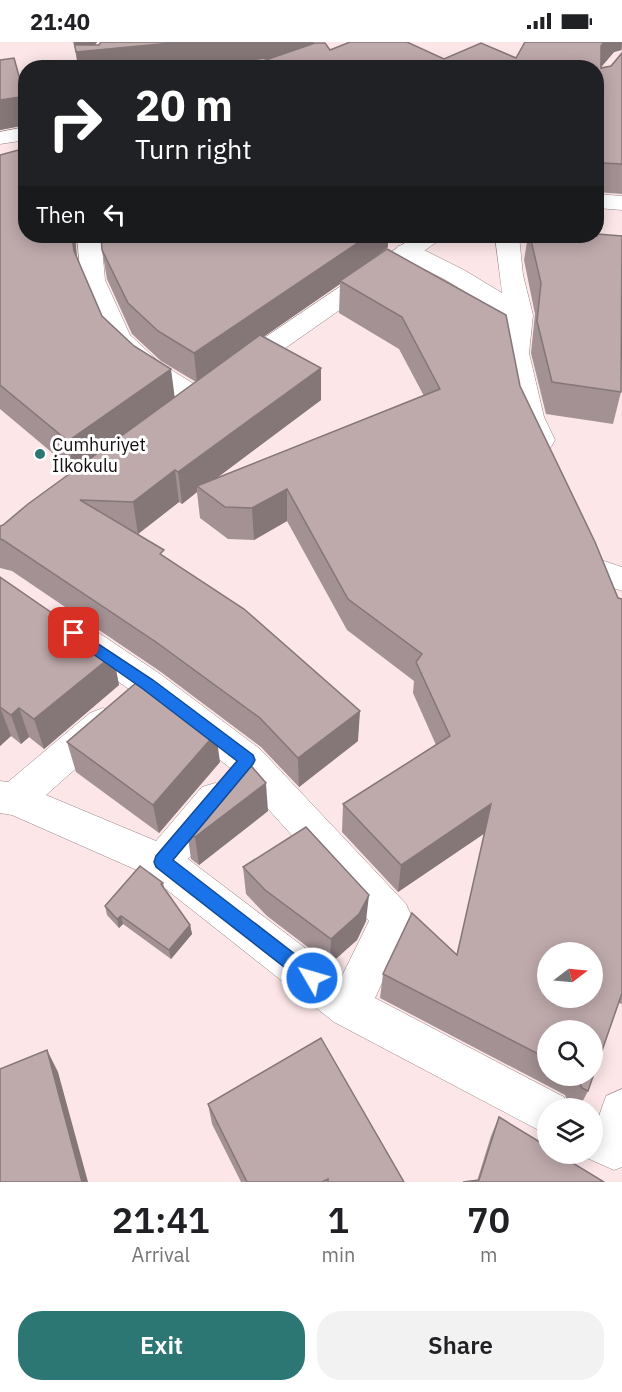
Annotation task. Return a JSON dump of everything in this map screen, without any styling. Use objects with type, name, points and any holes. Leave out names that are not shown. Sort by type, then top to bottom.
[{"type":"street","points":[[0,138],[18,135]]},
{"type":"street","points":[[604,202],[622,203]]},
{"type":"street","points":[[90,243],[93,280],[118,339],[188,405],[404,243]]},
{"type":"street","points":[[412,243],[455,275],[520,315]]},
{"type":"street","points":[[508,243],[511,274],[520,315],[516,353],[530,417],[550,459]]},
{"type":"street","points":[[49,616],[148,684],[247,760],[392,917],[349,1007]]},
{"type":"street","points":[[148,684],[8,799],[162,862],[349,1007],[537,1107]]},
{"type":"street","points":[[162,862],[247,760]]},
{"type":"building","points":[[74,42],[76,45],[99,45],[101,42],[181,42],[76,52]]},
{"type":"building","points":[[350,42],[407,42],[444,59],[481,43],[516,58],[525,42],[604,42],[601,46],[601,60],[265,60],[315,43],[325,43],[330,50]]},
{"type":"building","points":[[622,53],[622,164],[604,163],[604,67],[611,66]]},
{"type":"building","points":[[14,58],[18,72],[18,97],[0,100],[0,60]]},
{"type":"building","points":[[18,150],[18,243],[73,243],[74,251],[102,316],[134,346],[171,369],[68,441],[0,385],[0,155]]},
{"type":"building","points":[[604,235],[622,236],[621,392],[552,382],[537,321],[541,283],[532,243],[604,243]]},
{"type":"building","points":[[102,243],[358,243],[194,353],[158,331],[128,303],[102,250]]},
{"type":"building","points":[[387,249],[506,315],[520,386],[595,542],[618,598],[622,599],[622,993],[603,1048],[603,1020],[537,1020],[537,1053],[383,974],[412,913],[457,955],[491,804],[401,865],[343,804],[450,736],[416,662],[422,654],[348,599],[287,489],[252,508],[225,507],[197,486],[440,389],[402,317],[340,281]]},
{"type":"building","points":[[260,335],[321,368],[133,502],[80,500],[164,550],[160,554],[244,609],[360,711],[298,758],[260,718],[156,642],[0,539],[0,526],[28,504]]},
{"type":"building","points":[[0,577],[113,655],[34,719],[19,708],[11,715],[0,707]]},
{"type":"building","points":[[143,677],[216,733],[153,805],[67,742]]},
{"type":"building","points":[[246,760],[266,783],[195,837],[187,831]]},
{"type":"building","points":[[306,827],[369,895],[359,914],[331,939],[265,890],[243,867]]},
{"type":"building","points":[[140,866],[163,883],[161,884],[190,925],[169,950],[121,916],[117,919],[105,906]]},
{"type":"building","points":[[321,1038],[404,1182],[328,1182],[328,1179],[322,1182],[247,1182],[208,1104]]},
{"type":"building","points":[[47,1050],[82,1182],[0,1182],[0,1069]]},
{"type":"building","points":[[581,1086],[590,1086],[588,1091]]},
{"type":"building","points":[[499,1117],[537,1140],[537,1164],[574,1164],[604,1182],[463,1182],[479,1180]]},
{"type":"place","name":"Cumhuriyet İlkokulu","points":[[40,454]]},
{"type":"route","points":[[74,633],[148,684],[247,760],[162,862],[312,978]]}]
